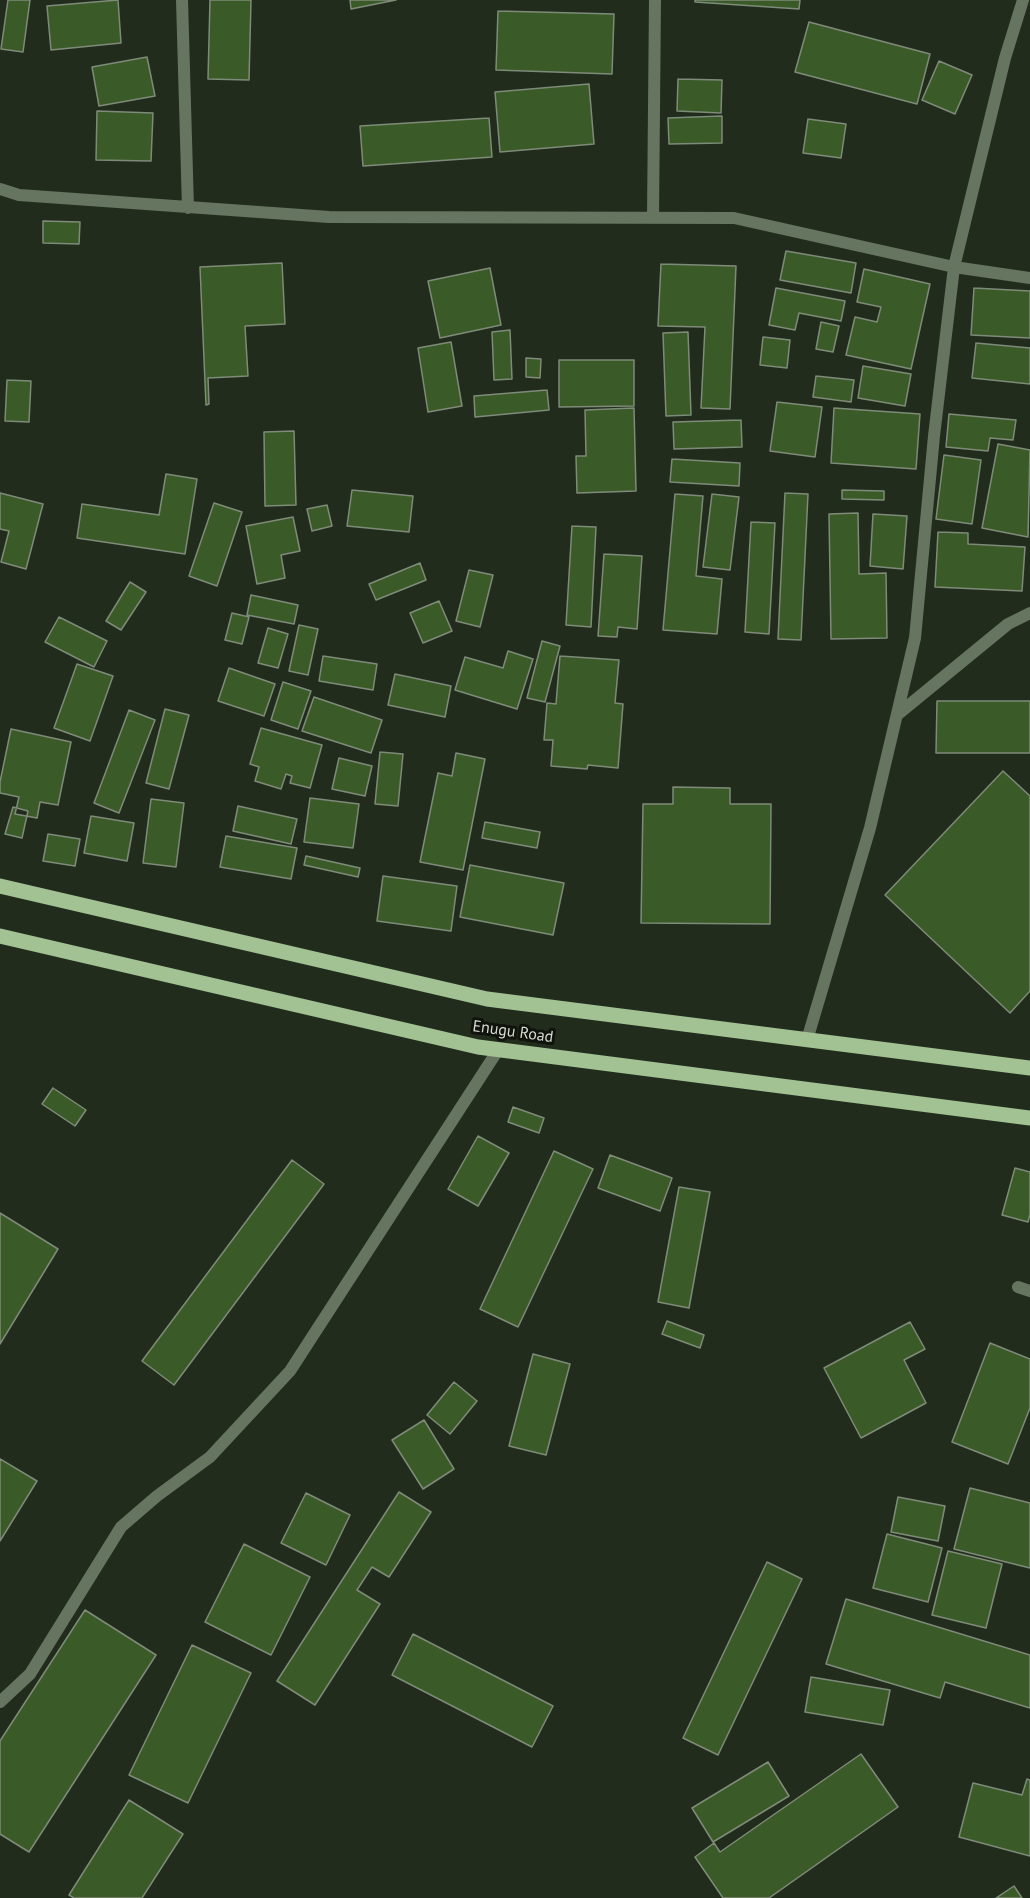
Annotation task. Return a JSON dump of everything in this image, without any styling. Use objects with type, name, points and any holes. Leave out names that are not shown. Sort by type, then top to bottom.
[{"type":"main road","points":[[0,886],[487,999],[1030,1068]]},
{"type":"main road","name":"Enugu Road","points":[[0,936],[478,1047],[1030,1118]]},
{"type":"street","points":[[182,0],[188,208]]},
{"type":"street","points":[[653,218],[655,0]]},
{"type":"street","points":[[807,1040],[870,828],[915,638],[934,436],[954,267],[1005,58],[1023,0]]},
{"type":"street","points":[[0,189],[19,195],[328,217],[734,218],[954,267],[1030,278]]},
{"type":"street","points":[[897,715],[1008,624],[1030,613]]},
{"type":"street","points":[[0,1702],[30,1674],[121,1527],[157,1496],[210,1457],[290,1371],[498,1050]]},
{"type":"building","points":[[8,0],[30,0],[23,52],[1,49]]},
{"type":"building","points":[[118,0],[121,43],[51,50],[47,6]]},
{"type":"building","points":[[210,0],[251,0],[249,80],[208,79]]},
{"type":"building","points":[[350,0],[396,0],[351,9]]},
{"type":"building","points":[[695,0],[800,0],[799,9],[695,2]]},
{"type":"building","points":[[498,11],[614,14],[612,74],[496,70]]},
{"type":"building","points":[[809,22],[930,54],[917,104],[795,72]]},
{"type":"building","points":[[147,57],[155,96],[99,106],[92,67]]},
{"type":"building","points":[[939,61],[972,75],[955,114],[922,100]]},
{"type":"building","points":[[678,79],[722,80],[721,113],[677,111]]},
{"type":"building","points":[[589,84],[594,144],[500,152],[495,92]]},
{"type":"building","points":[[97,111],[153,113],[151,161],[96,160]]},
{"type":"building","points":[[722,116],[722,143],[669,144],[668,118]]},
{"type":"building","points":[[489,118],[492,157],[363,166],[360,126]]},
{"type":"building","points":[[808,119],[846,124],[841,158],[803,153]]},
{"type":"building","points":[[43,221],[80,222],[79,244],[43,243]]},
{"type":"building","points":[[786,251],[856,263],[851,293],[780,280]]},
{"type":"building","points":[[282,263],[285,324],[245,326],[248,376],[208,378],[209,404],[206,405],[200,267]]},
{"type":"building","points":[[661,264],[736,266],[730,409],[701,408],[705,327],[658,326]]},
{"type":"building","points":[[490,268],[501,325],[440,338],[428,281]]},
{"type":"building","points":[[864,269],[930,284],[911,369],[846,355],[855,317],[877,322],[881,307],[857,302]]},
{"type":"building","points":[[776,288],[845,301],[841,321],[799,313],[795,330],[769,325]]},
{"type":"building","points":[[974,288],[1030,291],[1030,338],[971,335]]},
{"type":"building","points":[[821,322],[839,326],[833,352],[816,349]]},
{"type":"building","points":[[510,330],[512,379],[494,380],[492,332]]},
{"type":"building","points":[[688,332],[691,415],[666,416],[663,333]]},
{"type":"building","points":[[763,337],[790,340],[787,368],[760,365]]},
{"type":"building","points":[[451,342],[462,406],[428,412],[418,348]]},
{"type":"building","points":[[976,343],[1030,348],[1030,384],[972,378]]},
{"type":"building","points":[[526,358],[541,359],[540,378],[526,377]]},
{"type":"building","points":[[559,360],[634,360],[634,406],[559,407]]},
{"type":"building","points":[[863,366],[911,374],[905,406],[858,398]]},
{"type":"building","points":[[816,376],[854,380],[851,402],[813,397]]},
{"type":"building","points":[[7,380],[31,381],[29,422],[5,421]]},
{"type":"building","points":[[547,390],[549,410],[475,417],[474,396]]},
{"type":"building","points":[[777,402],[822,407],[815,457],[770,451]]},
{"type":"building","points":[[634,408],[636,491],[577,493],[576,456],[586,456],[585,410]]},
{"type":"building","points":[[834,408],[920,414],[916,469],[831,463]]},
{"type":"building","points":[[949,414],[1016,420],[1013,440],[990,438],[988,451],[946,447]]},
{"type":"building","points":[[741,420],[742,447],[674,449],[673,422]]},
{"type":"building","points":[[294,431],[296,505],[265,506],[264,432]]},
{"type":"building","points":[[998,444],[1030,450],[1028,537],[982,528]]},
{"type":"building","points":[[944,455],[981,460],[972,524],[936,519]]},
{"type":"building","points":[[672,459],[740,463],[739,486],[670,482]]},
{"type":"building","points":[[166,474],[197,479],[185,554],[77,538],[82,504],[159,515]]},
{"type":"building","points":[[352,490],[413,496],[409,532],[347,526]]},
{"type":"building","points":[[842,490],[884,491],[884,500],[842,499]]},
{"type":"building","points":[[0,493],[43,504],[26,569],[1,562],[9,531],[0,529]]},
{"type":"building","points":[[785,493],[808,494],[801,640],[778,639]]},
{"type":"building","points":[[675,494],[703,496],[696,576],[722,579],[717,634],[663,630]]},
{"type":"building","points":[[712,494],[739,497],[730,570],[703,567]]},
{"type":"building","points":[[214,503],[242,512],[217,586],[189,576]]},
{"type":"building","points":[[327,505],[332,526],[312,531],[307,509]]},
{"type":"building","points":[[858,513],[859,574],[886,573],[887,638],[831,639],[829,514]]},
{"type":"building","points":[[873,514],[907,516],[903,569],[870,566]]},
{"type":"building","points":[[293,517],[300,551],[281,555],[285,578],[257,584],[246,526]]},
{"type":"building","points":[[751,522],[775,523],[769,634],[745,632]]},
{"type":"building","points":[[572,526],[596,527],[591,627],[566,625]]},
{"type":"building","points":[[938,532],[968,533],[968,544],[1025,547],[1022,591],[935,587]]},
{"type":"building","points":[[604,554],[642,556],[637,629],[618,627],[617,637],[598,636]]},
{"type":"building","points":[[420,563],[426,580],[376,600],[369,584]]},
{"type":"building","points":[[469,570],[493,575],[480,627],[456,621]]},
{"type":"building","points":[[130,582],[146,592],[121,630],[106,621]]},
{"type":"building","points":[[251,595],[298,605],[294,624],[247,615]]},
{"type":"building","points":[[439,601],[452,631],[423,643],[410,613]]},
{"type":"building","points":[[232,613],[249,617],[242,644],[225,640]]},
{"type":"building","points":[[59,617],[107,641],[94,667],[45,642]]},
{"type":"building","points":[[299,625],[318,629],[308,675],[289,671]]},
{"type":"building","points":[[268,628],[288,634],[278,668],[258,663]]},
{"type":"building","points":[[542,641],[560,646],[545,702],[527,698]]},
{"type":"building","points":[[508,651],[533,659],[517,709],[455,690],[465,657],[503,668]]},
{"type":"building","points":[[323,656],[377,664],[373,690],[319,681]]},
{"type":"building","points":[[560,656],[619,660],[615,703],[623,704],[618,768],[588,765],[587,769],[551,766],[553,740],[544,740],[547,703],[556,704]]},
{"type":"building","points":[[77,664],[113,676],[90,741],[54,728]]},
{"type":"building","points":[[229,668],[275,684],[264,716],[218,701]]},
{"type":"building","points":[[395,674],[451,686],[445,717],[388,705]]},
{"type":"building","points":[[283,682],[311,691],[298,729],[271,720]]},
{"type":"building","points":[[314,697],[382,720],[371,753],[302,731]]},
{"type":"building","points":[[937,701],[1030,701],[1030,753],[936,753]]},
{"type":"building","points":[[165,709],[189,715],[169,789],[146,783]]},
{"type":"building","points":[[129,710],[155,720],[119,813],[94,803]]},
{"type":"building","points":[[261,728],[322,745],[310,788],[290,783],[292,776],[286,774],[281,789],[255,781],[259,767],[250,764]]},
{"type":"building","points":[[11,729],[71,742],[58,805],[40,802],[37,818],[15,814],[19,797],[0,793],[0,782]]},
{"type":"building","points":[[380,752],[403,754],[398,806],[375,804]]},
{"type":"building","points":[[456,753],[485,759],[463,870],[420,862],[438,773],[452,776]]},
{"type":"building","points":[[339,758],[372,766],[365,796],[332,789]]},
{"type":"building","points":[[1003,771],[1030,796],[1030,991],[1010,1013],[885,895]]},
{"type":"building","points":[[673,787],[730,788],[730,804],[771,804],[770,924],[641,923],[643,804],[673,804]]},
{"type":"building","points":[[310,798],[359,804],[353,848],[304,842]]},
{"type":"building","points":[[151,799],[184,803],[176,867],[143,863]]},
{"type":"building","points":[[238,806],[297,819],[291,844],[233,831]]},
{"type":"building","points":[[13,807],[28,811],[22,838],[5,834]]},
{"type":"building","points":[[91,816],[134,823],[127,861],[84,853]]},
{"type":"building","points":[[485,822],[540,832],[537,848],[482,838]]},
{"type":"building","points":[[48,834],[80,839],[75,866],[43,861]]},
{"type":"building","points":[[226,836],[297,848],[291,879],[220,867]]},
{"type":"building","points":[[306,856],[360,868],[358,877],[304,865]]},
{"type":"building","points":[[470,865],[564,883],[553,935],[460,917]]},
{"type":"building","points":[[383,876],[457,886],[451,931],[377,921]]},
{"type":"building","points":[[53,1088],[86,1110],[75,1126],[42,1104]]},
{"type":"building","points":[[513,1107],[544,1118],[539,1133],[508,1122]]},
{"type":"building","points":[[478,1136],[509,1153],[478,1206],[448,1189]]},
{"type":"building","points":[[554,1151],[593,1169],[518,1327],[480,1309]]},
{"type":"building","points":[[610,1155],[672,1178],[660,1211],[598,1188]]},
{"type":"building","points":[[292,1160],[324,1184],[174,1385],[142,1361]]},
{"type":"building","points":[[1015,1168],[1030,1172],[1028,1222],[1002,1215]]},
{"type":"building","points":[[679,1187],[710,1192],[689,1308],[658,1302]]},
{"type":"building","points":[[0,1213],[58,1249],[0,1344]]},
{"type":"building","points":[[667,1321],[704,1335],[700,1348],[662,1334]]},
{"type":"building","points":[[910,1322],[925,1349],[904,1360],[926,1403],[861,1438],[824,1368]]},
{"type":"building","points":[[990,1343],[1030,1359],[1030,1408],[1008,1464],[952,1442]]},
{"type":"building","points":[[533,1354],[570,1364],[546,1455],[509,1446]]},
{"type":"building","points":[[454,1382],[477,1401],[450,1434],[427,1415]]},
{"type":"building","points":[[424,1420],[454,1469],[423,1489],[392,1440]]},
{"type":"building","points":[[0,1459],[37,1481],[0,1541]]},
{"type":"building","points":[[970,1488],[1030,1503],[1030,1568],[954,1549]]},
{"type":"building","points":[[399,1492],[431,1512],[389,1577],[372,1567],[357,1590],[380,1604],[315,1705],[277,1681]]},
{"type":"building","points":[[306,1493],[350,1515],[326,1565],[281,1543]]},
{"type":"building","points":[[898,1497],[945,1506],[938,1541],[891,1532]]},
{"type":"building","points":[[887,1534],[942,1548],[928,1602],[873,1588]]},
{"type":"building","points":[[244,1544],[310,1577],[271,1655],[205,1622]]},
{"type":"building","points":[[948,1551],[1002,1564],[986,1628],[932,1615]]},
{"type":"building","points":[[767,1562],[802,1579],[718,1755],[683,1738]]},
{"type":"building","points":[[846,1599],[1030,1655],[1030,1708],[945,1682],[940,1698],[826,1664]]},
{"type":"building","points":[[85,1610],[156,1655],[29,1852],[0,1834],[0,1741]]},
{"type":"building","points":[[413,1634],[553,1706],[532,1747],[392,1675]]},
{"type":"building","points":[[192,1645],[251,1673],[188,1803],[129,1775]]},
{"type":"building","points":[[811,1677],[890,1690],[883,1725],[805,1712]]},
{"type":"building","points":[[861,1754],[898,1807],[769,1898],[723,1898],[695,1857],[714,1843],[720,1852]]},
{"type":"building","points":[[768,1762],[789,1796],[713,1842],[692,1808]]},
{"type":"building","points":[[1027,1779],[1030,1780],[1030,1856],[959,1837],[973,1783],[1022,1795]]},
{"type":"building","points":[[129,1800],[183,1834],[142,1898],[74,1898],[69,1895]]},
{"type":"building","points":[[1014,1886],[1022,1898],[996,1898]]}]
